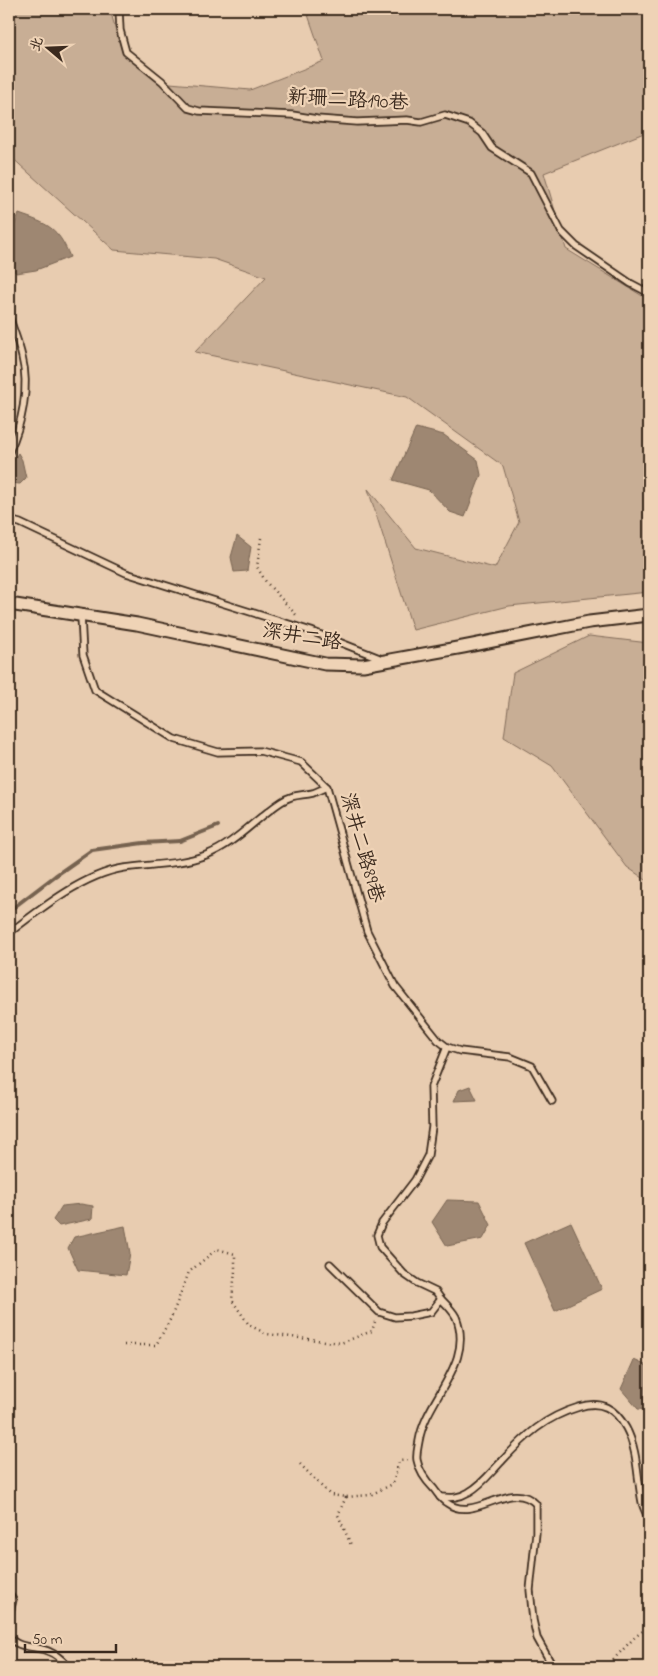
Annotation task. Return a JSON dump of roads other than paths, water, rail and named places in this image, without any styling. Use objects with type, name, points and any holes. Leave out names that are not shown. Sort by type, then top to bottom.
[{"type":"street","name":"深井二路","points":[[9,604],[137,624],[325,664],[363,665],[589,622],[649,615]]},
{"type":"lane","name":"新珊二路190巷","points":[[119,9],[120,30],[126,52],[162,81],[188,108],[199,111],[292,115],[357,122],[406,120],[421,122],[445,115],[469,122],[482,133],[492,148],[531,173],[561,231],[576,246],[630,283],[649,293]]},
{"type":"lane","points":[[9,316],[23,358],[25,393],[17,434],[9,452]]},
{"type":"lane","points":[[9,520],[20,523],[126,573],[310,631],[386,661]]},
{"type":"lane","name":"深井二路89巷","points":[[81,616],[84,655],[94,690],[174,739],[218,752],[260,751],[301,762],[327,787],[367,931],[395,986],[438,1040],[447,1047]]},
{"type":"lane","points":[[9,933],[46,905],[98,875],[122,868],[184,862],[208,854],[241,834],[292,795],[312,793],[327,787]]},
{"type":"lane","points":[[552,1100],[532,1066],[510,1057],[460,1051],[447,1047],[432,1087],[432,1127],[428,1155],[415,1180],[382,1223],[377,1235],[380,1247],[404,1274],[417,1284],[436,1292],[455,1316],[460,1340],[458,1360],[421,1430],[416,1459],[423,1477],[448,1505],[473,1508],[503,1497],[522,1495],[530,1497],[536,1504],[536,1533],[530,1590],[533,1620],[537,1638],[552,1665],[556,1667]]},
{"type":"lane","points":[[330,1264],[379,1312],[395,1317],[431,1312],[441,1299]]},
{"type":"lane","points":[[440,1497],[456,1498],[471,1491],[540,1424],[570,1410],[591,1403],[602,1405],[617,1415],[627,1429],[634,1449],[642,1504],[649,1520]]},
{"type":"lane","points":[[9,1594],[13,1600],[9,1616]]},
{"type":"lane","points":[[9,1636],[11,1640],[22,1646],[48,1650],[69,1667]]},
{"type":"waterway","points":[[9,911],[92,850],[143,843],[180,841],[218,826]]}]
